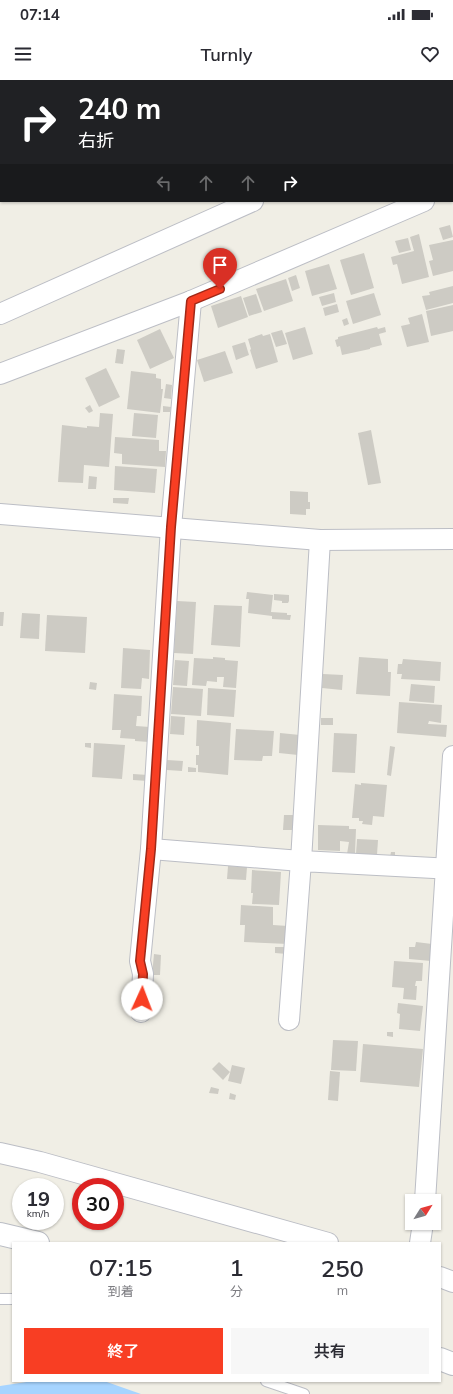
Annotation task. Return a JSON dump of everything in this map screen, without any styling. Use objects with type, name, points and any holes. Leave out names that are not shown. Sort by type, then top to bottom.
[{"type":"main road","points":[[0,1234],[34,1242]]},
{"type":"main road","points":[[441,1359],[453,1364]]},
{"type":"street","points":[[0,314],[252,202]]},
{"type":"street","points":[[0,374],[191,301],[422,202]]},
{"type":"street","points":[[141,1012],[143,974],[140,961],[151,849],[171,527],[191,301]]},
{"type":"street","points":[[0,514],[320,540],[449,539],[453,556]]},
{"type":"street","points":[[289,1020],[301,861],[320,540]]},
{"type":"street","points":[[426,1194],[449,869],[453,756]]},
{"type":"street","points":[[151,849],[301,861],[449,869]]},
{"type":"street","points":[[0,1153],[40,1162],[324,1242]]},
{"type":"street","points":[[420,1242],[421,1230]]},
{"type":"street","points":[[441,1277],[453,1282]]},
{"type":"lane","points":[[0,1299],[12,1298]]},
{"type":"lane","points":[[269,1382],[304,1394]]},
{"type":"water","points":[[26,1382],[107,1382],[141,1394],[0,1394],[0,1386]]},
{"type":"building","points":[[450,225],[453,237],[443,240],[439,228]]},
{"type":"building","points":[[419,234],[429,277],[402,284],[397,264],[393,265],[391,257],[414,251],[410,237]]},
{"type":"building","points":[[408,238],[411,250],[399,253],[395,241]]},
{"type":"building","points":[[453,240],[453,271],[433,276],[429,261],[433,260],[429,245]]},
{"type":"building","points":[[364,253],[374,288],[351,295],[340,260]]},
{"type":"building","points":[[329,264],[337,289],[312,296],[305,271]]},
{"type":"building","points":[[296,275],[300,288],[292,291],[288,278]]},
{"type":"building","points":[[286,279],[293,301],[264,311],[256,289]]},
{"type":"building","points":[[453,286],[453,303],[426,310],[422,296],[430,295],[429,292]]},
{"type":"building","points":[[334,293],[336,302],[322,306],[319,297]]},
{"type":"building","points":[[374,293],[381,315],[353,324],[346,301]]},
{"type":"building","points":[[256,294],[262,312],[249,316],[243,298]]},
{"type":"building","points":[[241,296],[248,317],[218,328],[211,306]]},
{"type":"building","points":[[337,304],[339,312],[325,316],[323,308]]},
{"type":"building","points":[[453,305],[453,331],[431,336],[426,311]]},
{"type":"building","points":[[422,314],[429,342],[407,347],[401,326],[410,324],[408,318]]},
{"type":"building","points":[[347,318],[349,324],[344,326],[342,320]]},
{"type":"building","points":[[305,327],[313,354],[293,360],[285,333]]},
{"type":"building","points":[[377,327],[378,329],[385,327],[386,332],[379,334],[382,345],[342,355],[340,346],[337,347],[335,340],[338,339],[338,337]]},
{"type":"building","points":[[160,329],[174,358],[150,369],[137,340]]},
{"type":"building","points":[[282,330],[287,344],[276,347],[271,333]]},
{"type":"building","points":[[262,334],[263,336],[270,334],[278,362],[256,369],[248,339]]},
{"type":"building","points":[[245,342],[249,355],[236,360],[232,346]]},
{"type":"building","points":[[117,349],[125,350],[123,364],[115,363]]},
{"type":"building","points":[[225,351],[233,373],[204,382],[197,360]]},
{"type":"building","points":[[106,368],[120,397],[99,407],[85,378]]},
{"type":"building","points":[[131,371],[156,374],[156,378],[161,379],[161,389],[163,389],[160,413],[127,409]]},
{"type":"building","points":[[166,384],[172,385],[171,399],[164,398]]},
{"type":"building","points":[[90,405],[93,411],[89,413],[85,408]]},
{"type":"building","points":[[163,406],[171,407],[170,412],[163,412]]},
{"type":"building","points":[[100,413],[113,414],[109,467],[84,465],[83,483],[58,482],[62,425],[87,428],[87,426],[99,427]]},
{"type":"building","points":[[134,413],[158,415],[156,438],[132,436]]},
{"type":"building","points":[[371,430],[381,483],[368,485],[358,433]]},
{"type":"building","points":[[115,437],[159,440],[159,451],[166,451],[165,467],[122,464],[122,454],[114,453]]},
{"type":"building","points":[[115,466],[157,469],[155,493],[114,490]]},
{"type":"building","points":[[89,476],[97,477],[96,489],[88,489]]},
{"type":"building","points":[[290,491],[308,492],[310,509],[306,509],[306,515],[290,514]]},
{"type":"building","points":[[113,498],[129,498],[128,504],[113,503]]},
{"type":"building","points":[[247,592],[273,595],[271,612],[287,613],[287,615],[291,615],[290,620],[272,619],[272,616],[248,613],[249,599],[246,599]]},
{"type":"building","points":[[274,594],[289,595],[288,603],[282,603],[282,601],[274,600]]},
{"type":"building","points":[[177,601],[196,602],[193,654],[174,653]]},
{"type":"building","points":[[214,605],[242,606],[240,647],[211,645]]},
{"type":"building","points":[[0,612],[4,612],[3,626],[0,626]]},
{"type":"building","points":[[22,613],[40,614],[39,639],[20,638]]},
{"type":"building","points":[[47,615],[87,617],[85,653],[45,651]]},
{"type":"building","points":[[123,648],[150,650],[149,679],[142,678],[141,689],[121,688]]},
{"type":"building","points":[[213,657],[238,661],[236,688],[223,687],[224,677],[217,677],[217,682],[207,681],[206,686],[192,685],[194,658],[213,659]]},
{"type":"building","points":[[359,657],[388,659],[388,672],[391,672],[390,696],[356,694]]},
{"type":"building","points":[[403,659],[441,662],[440,681],[401,679],[402,674],[397,674],[398,664],[402,664]]},
{"type":"building","points":[[175,660],[189,661],[187,686],[173,685]]},
{"type":"building","points":[[323,674],[343,675],[342,690],[322,688]]},
{"type":"building","points":[[90,682],[97,683],[96,690],[89,689]]},
{"type":"building","points":[[411,684],[435,686],[434,703],[409,701]]},
{"type":"building","points":[[173,687],[203,689],[201,716],[171,714]]},
{"type":"building","points":[[208,688],[236,690],[234,717],[207,715]]},
{"type":"building","points":[[114,694],[142,696],[141,716],[137,716],[136,726],[150,727],[149,742],[120,738],[121,730],[112,730]]},
{"type":"building","points":[[399,702],[442,705],[441,723],[429,721],[428,724],[447,725],[446,737],[397,733]]},
{"type":"building","points":[[171,716],[185,717],[184,735],[170,734]]},
{"type":"building","points":[[321,718],[333,718],[333,725],[321,725]]},
{"type":"building","points":[[197,720],[231,723],[228,775],[198,772],[198,765],[196,765],[196,755],[199,755],[199,746],[196,746]]},
{"type":"building","points":[[236,729],[274,731],[272,756],[263,756],[262,761],[234,760]]},
{"type":"building","points":[[280,733],[300,735],[298,755],[279,753]]},
{"type":"building","points":[[334,733],[357,734],[355,773],[332,772]]},
{"type":"building","points":[[85,743],[91,743],[91,748],[85,747]]},
{"type":"building","points":[[94,743],[125,745],[122,779],[92,777]]},
{"type":"building","points":[[390,746],[395,747],[391,776],[387,775]]},
{"type":"building","points":[[167,760],[183,761],[182,771],[167,770]]},
{"type":"building","points":[[188,767],[196,768],[196,772],[188,772]]},
{"type":"building","points":[[133,774],[148,775],[148,781],[133,780]]},
{"type":"building","points":[[361,783],[387,785],[384,817],[373,816],[372,825],[362,824],[363,821],[359,821],[359,818],[352,818],[355,784],[361,785]]},
{"type":"building","points":[[284,815],[294,815],[293,830],[283,830]]},
{"type":"building","points":[[318,825],[349,826],[349,829],[356,829],[355,854],[347,854],[349,842],[340,841],[340,851],[318,850]]},
{"type":"building","points":[[357,839],[378,840],[377,855],[356,854]]},
{"type":"building","points":[[391,852],[395,852],[395,857],[390,857]]},
{"type":"building","points":[[228,866],[247,867],[246,880],[227,879]]},
{"type":"building","points":[[252,870],[281,872],[279,905],[252,904]]},
{"type":"building","points":[[241,905],[273,907],[273,925],[288,926],[288,944],[244,942],[245,925],[240,925]]},
{"type":"building","points":[[416,942],[432,944],[431,961],[409,959],[409,947],[415,947]]},
{"type":"building","points":[[275,947],[287,947],[287,954],[275,953]]},
{"type":"building","points":[[154,954],[161,955],[160,975],[152,975]]},
{"type":"building","points":[[394,961],[423,963],[422,981],[416,981],[415,986],[417,986],[416,1000],[403,999],[404,988],[392,987]]},
{"type":"building","points":[[398,1003],[423,1006],[420,1031],[399,1029],[400,1014],[397,1013]]},
{"type":"building","points":[[387,1032],[393,1032],[393,1037],[387,1036]]},
{"type":"building","points":[[333,1040],[358,1041],[356,1071],[331,1070]]},
{"type":"building","points":[[363,1044],[423,1049],[419,1087],[360,1082]]},
{"type":"building","points":[[219,1062],[230,1072],[223,1080],[212,1069]]},
{"type":"building","points":[[232,1065],[245,1068],[241,1084],[228,1081]]},
{"type":"building","points":[[330,1071],[340,1072],[338,1101],[328,1100]]},
{"type":"building","points":[[211,1087],[219,1089],[218,1094],[209,1093]]},
{"type":"building","points":[[230,1093],[236,1095],[235,1100],[229,1099]]},
{"type":"route","points":[[142,999],[143,974],[140,961],[151,849],[171,527],[191,301],[220,289]]}]
